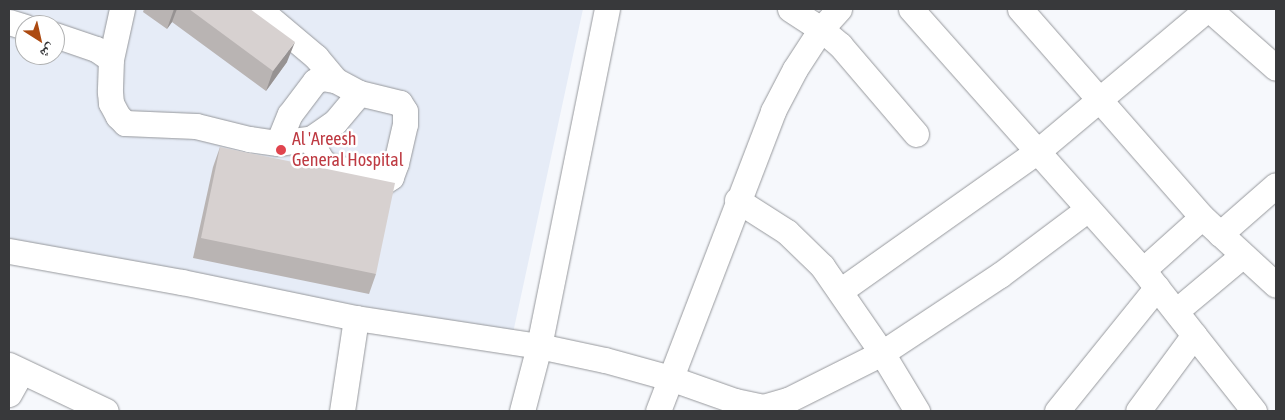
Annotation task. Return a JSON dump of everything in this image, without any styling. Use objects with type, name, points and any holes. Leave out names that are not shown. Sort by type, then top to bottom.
[{"type":"street","points":[[122,9],[111,60],[111,103],[118,116],[125,123],[196,126],[249,139],[278,143],[312,138],[335,122],[359,94]]},
{"type":"street","points":[[259,9],[316,57],[335,80],[359,94],[400,103],[405,111],[405,124],[391,177],[386,181],[324,164],[317,153],[312,138]]},
{"type":"street","points":[[522,411],[539,346],[607,9]]},
{"type":"street","points":[[790,9],[822,29],[846,52],[916,134]]},
{"type":"street","points":[[658,411],[737,200],[773,111],[795,69],[822,29],[839,9]]},
{"type":"street","points":[[911,9],[1150,278],[1254,411]]},
{"type":"street","points":[[1020,9],[1202,217],[1276,285]]},
{"type":"street","points":[[840,291],[1038,151],[1208,9],[1276,68]]},
{"type":"street","points":[[65,39],[96,50],[111,60]]},
{"type":"street","points":[[278,143],[290,114],[315,81],[322,78],[335,80]]},
{"type":"street","points":[[1220,234],[1276,186]]},
{"type":"street","points":[[737,200],[769,219],[801,244],[822,266],[882,353],[917,411]]},
{"type":"street","points":[[9,251],[182,282],[356,318],[539,346],[605,360],[670,378],[735,401],[763,407],[788,400],[882,353],[1000,275],[1088,209]]},
{"type":"street","points":[[1057,411],[1150,278],[1202,217]]},
{"type":"street","points":[[1176,311],[1244,255]]},
{"type":"street","points":[[342,411],[356,318]]},
{"type":"street","points":[[1138,411],[1194,335]]},
{"type":"street","points":[[9,394],[15,368],[106,411]]},
{"type":"shaded area","name":"Al 'Areesh General Hospital","points":[[9,9],[583,9],[513,333],[9,244]]},
{"type":"building","points":[[189,9],[250,9],[295,42],[273,71]]},
{"type":"building","points":[[220,147],[395,183],[376,274],[201,238]]},
{"type":"place","name":"Al 'Areesh General Hospital","points":[[281,150]]}]
